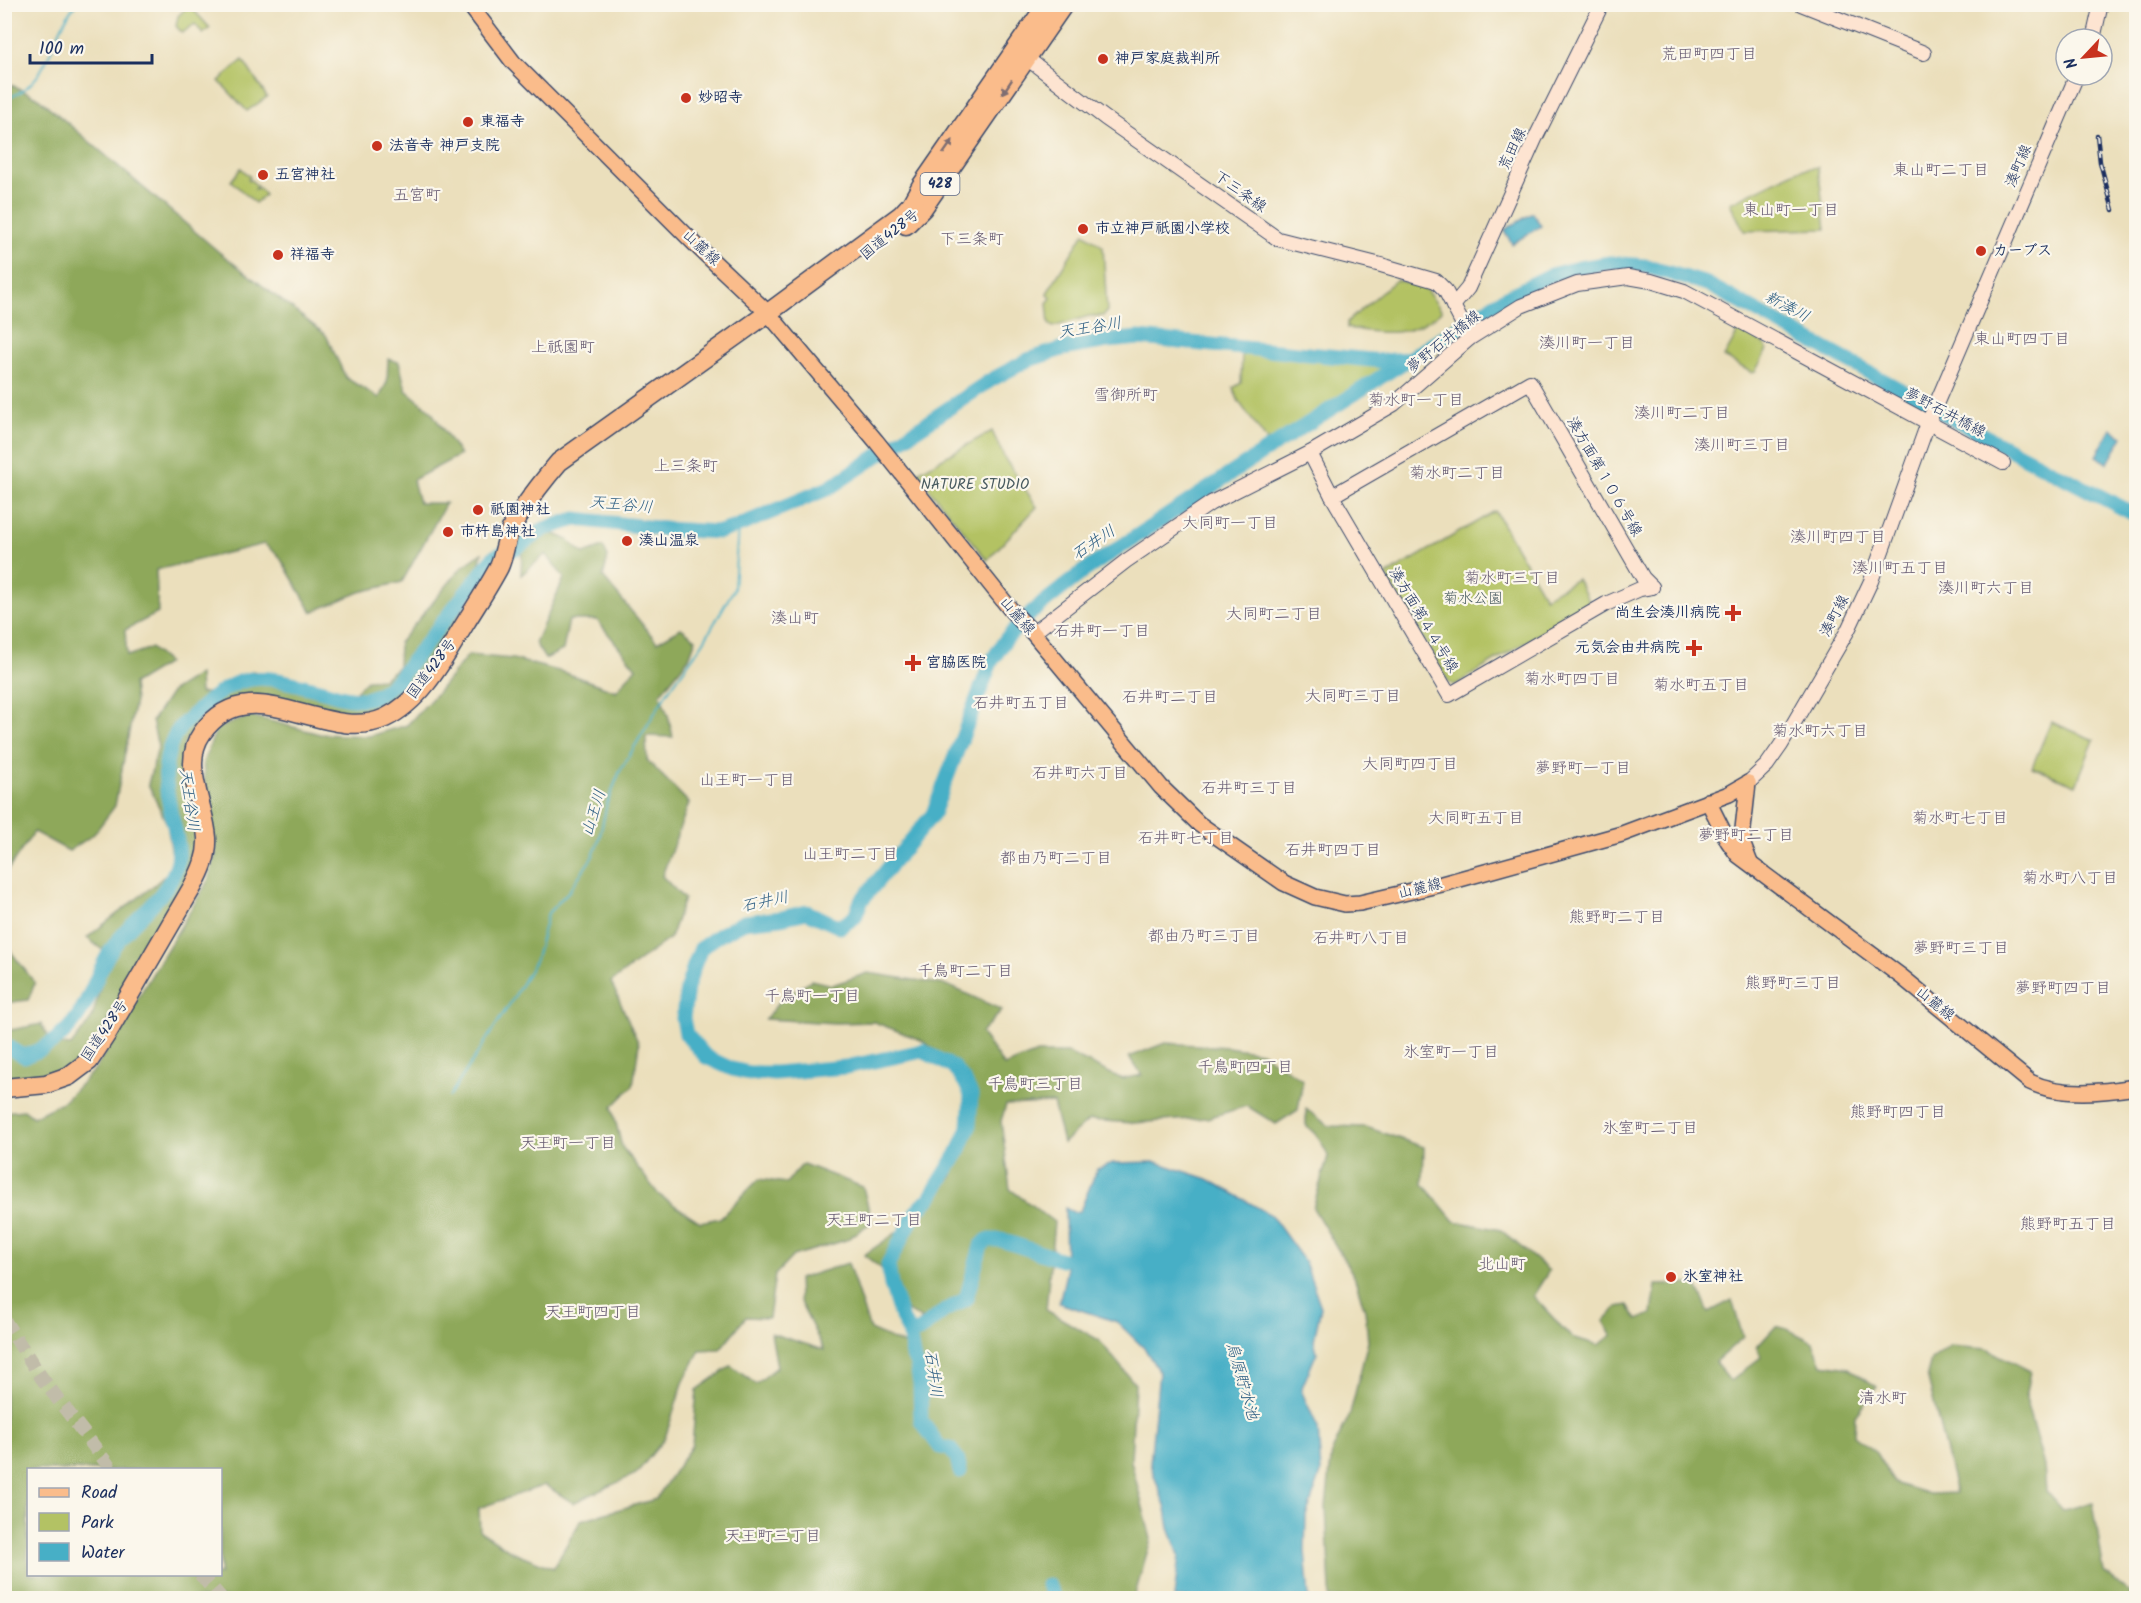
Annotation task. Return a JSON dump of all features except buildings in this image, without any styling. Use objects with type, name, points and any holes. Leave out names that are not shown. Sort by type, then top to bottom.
[{"type":"highway","name":"国道428号","points":[[4,1088],[46,1084],[69,1076],[89,1061],[193,886],[202,870],[207,838],[195,784],[194,758],[196,743],[211,722],[230,709],[265,704],[330,722],[353,723],[384,718],[416,695],[440,663],[483,595],[504,552],[512,527],[536,488],[559,462],[768,313],[798,303],[919,214],[1021,54],[1058,5]]},
{"type":"main road","name":"山麓線","points":[[469,4],[513,62],[698,247],[768,313],[1161,787],[1199,824],[1284,883],[1315,897],[1345,904],[1402,894],[1622,834],[1729,794],[1748,783]]},
{"type":"main road","points":[[1748,783],[1743,845],[1751,865]]},
{"type":"main road","name":"山麓線","points":[[1708,801],[1728,841],[1738,855],[1902,977],[2030,1082],[2043,1089],[2058,1091],[2136,1087]]},
{"type":"street","name":"荒田線","points":[[1456,312],[1535,139],[1602,4]]},
{"type":"street","points":[[1801,4],[1924,53]]},
{"type":"street","points":[[2096,27],[2101,4]]},
{"type":"street","name":"下三条線","points":[[1021,54],[1105,118],[1278,239],[1436,281],[1445,290],[1468,335]]},
{"type":"street","name":"湊町線","points":[[1748,783],[1767,765],[1781,745],[1848,630],[1871,581],[1932,413],[2072,87]]},
{"type":"street","name":"夢野石井橋線","points":[[1024,624],[1125,561],[1211,503],[1310,453],[1394,404],[1468,335],[1521,306],[1577,284],[1628,277],[1684,291],[1932,413],[2003,463]]},
{"type":"street","name":"湊方面第１０６号線","points":[[1332,496],[1530,382],[1643,578],[1652,587]]},
{"type":"street","name":"湊方面第４４号線","points":[[1310,453],[1332,496],[1449,695],[1606,604],[1640,589],[1652,587]]},
{"type":"green space","points":[[189,5],[210,28],[203,34],[195,24],[182,33],[176,26],[178,16]]},
{"type":"green space","points":[[243,60],[267,97],[247,111],[219,81]]},
{"type":"green space","points":[[5,82],[37,97],[219,252],[326,335],[346,378],[379,398],[387,382],[388,359],[399,362],[406,390],[431,411],[460,455],[413,480],[419,503],[446,503],[402,582],[360,592],[312,612],[279,556],[264,544],[156,570],[158,613],[125,630],[127,656],[151,648],[168,663],[133,684],[135,701],[115,806],[94,834],[69,851],[34,832],[5,874]]},
{"type":"green space","points":[[1818,167],[1826,229],[1744,231],[1730,203],[1798,170]]},
{"type":"green space","points":[[241,168],[250,177],[249,181],[251,180],[257,186],[255,189],[259,188],[265,195],[255,203],[231,181]]},
{"type":"green space","points":[[1084,233],[1103,247],[1107,311],[1103,316],[1089,316],[1053,327],[1049,324],[1047,303],[1051,298],[1047,293]]},
{"type":"green space","points":[[1396,280],[1424,287],[1442,311],[1418,326],[1397,332],[1374,332],[1347,328],[1347,322]]},
{"type":"green space","points":[[1739,330],[1765,344],[1767,350],[1755,372],[1752,373],[1724,357]]},
{"type":"green space","points":[[1242,352],[1392,363],[1270,445],[1239,402],[1233,388],[1241,383]]},
{"type":"green space","name":"NATURE STUDIO","points":[[992,431],[1005,459],[1037,507],[987,560],[916,473]]},
{"type":"green space","name":"菊水公園","points":[[1495,511],[1545,597],[1577,579],[1590,603],[1455,685],[1449,683],[1386,575]]},
{"type":"green space","points":[[548,531],[568,540],[584,554],[603,547],[608,557],[603,577],[657,642],[681,628],[696,639],[689,658],[660,694],[673,737],[646,736],[647,760],[689,803],[662,876],[684,899],[670,938],[611,982],[639,1044],[633,1086],[612,1107],[622,1147],[659,1195],[700,1222],[720,1218],[759,1179],[786,1183],[803,1164],[863,1187],[872,1222],[846,1240],[793,1256],[775,1275],[769,1318],[746,1317],[720,1349],[700,1350],[683,1383],[665,1438],[636,1474],[573,1503],[545,1485],[479,1508],[480,1531],[511,1551],[553,1568],[581,1520],[656,1499],[692,1445],[697,1390],[731,1366],[756,1384],[777,1367],[771,1333],[824,1350],[799,1300],[798,1279],[848,1263],[870,1330],[907,1346],[921,1318],[890,1302],[882,1269],[864,1255],[913,1221],[952,1177],[970,1128],[972,1095],[954,1064],[921,1040],[874,1022],[836,1023],[765,1019],[781,1000],[811,980],[832,985],[868,973],[947,985],[1002,1010],[981,1033],[1004,1066],[1037,1053],[1068,1053],[1122,1079],[1142,1075],[1129,1057],[1165,1043],[1228,1047],[1261,1052],[1303,1080],[1298,1110],[1276,1124],[1247,1106],[1207,1118],[1133,1123],[1089,1120],[1063,1143],[1053,1103],[1006,1105],[1001,1121],[1010,1189],[1054,1222],[1046,1310],[1099,1340],[1135,1384],[1131,1461],[1151,1539],[1134,1598],[5,1598],[4,1112],[24,1110],[33,1117],[63,1102],[96,1068],[208,881],[216,853],[206,798],[203,762],[217,728],[251,716],[320,734],[369,736],[407,725],[468,655],[513,659],[566,673],[616,691],[636,668],[597,620],[569,620],[563,650],[545,659],[535,643],[564,578],[546,554],[521,575],[522,550],[532,534]]},
{"type":"green space","points":[[482,553],[473,594],[431,660],[403,697],[384,708],[363,714],[294,702],[221,706],[202,717],[184,743],[183,773],[194,818],[196,848],[191,874],[99,1039],[77,1063],[57,1074],[23,1077],[5,1083],[4,1028],[11,1030],[41,1024],[53,1044],[71,1046],[92,1018],[109,955],[87,938],[154,886],[174,867],[167,824],[148,784],[158,747],[152,721],[172,691],[199,674],[200,693],[223,693],[253,671],[351,696],[367,680],[383,679],[398,667],[399,643],[462,567]]},
{"type":"green space","points":[[2051,722],[2094,740],[2076,785],[2032,767]]},
{"type":"green space","points":[[5,944],[35,983],[28,1000],[5,1003]]},
{"type":"green space","points":[[1306,1109],[1329,1126],[1366,1127],[1424,1147],[1423,1184],[1454,1221],[1501,1230],[1549,1271],[1533,1296],[1571,1337],[1599,1345],[1612,1335],[1604,1321],[1617,1307],[1628,1305],[1637,1320],[1652,1314],[1656,1285],[1696,1284],[1709,1312],[1732,1300],[1743,1337],[1715,1362],[1730,1381],[1761,1357],[1757,1347],[1776,1326],[1813,1342],[1822,1364],[1849,1368],[1877,1387],[1855,1416],[1854,1436],[1876,1453],[1894,1483],[1929,1494],[1956,1493],[1927,1375],[1931,1360],[1950,1346],[1987,1349],[2030,1371],[2025,1398],[2044,1466],[2046,1491],[2063,1510],[2093,1503],[2104,1572],[2136,1598],[1329,1598],[1326,1507],[1332,1451],[1350,1414],[1368,1341],[1365,1310],[1354,1276],[1313,1208],[1328,1156],[1319,1138],[1306,1125]]},
{"type":"water","points":[[1533,213],[1541,226],[1512,244],[1504,230]]},
{"type":"water","points":[[2111,429],[2123,436],[2108,463],[2096,456]]},
{"type":"water","points":[[1156,1162],[1208,1179],[1271,1215],[1305,1262],[1321,1307],[1314,1340],[1317,1352],[1301,1390],[1318,1428],[1321,1473],[1306,1516],[1305,1551],[1309,1598],[1174,1598],[1179,1555],[1150,1464],[1159,1372],[1145,1349],[1117,1322],[1059,1303],[1066,1273],[1065,1208],[1073,1212],[1080,1211],[1097,1169],[1113,1163]]},
{"type":"waterway","points":[[4,99],[19,92],[40,72],[67,17],[76,4]]},
{"type":"waterway","name":"石井川","points":[[960,1471],[957,1458],[950,1449],[940,1447],[921,1421],[917,1365],[909,1332],[900,1314],[891,1285],[888,1264],[916,1212],[930,1198],[960,1149],[969,1127],[971,1095],[965,1082],[953,1067],[923,1051],[846,1067],[749,1073],[732,1069],[706,1057],[686,1034],[683,1018],[687,988],[701,948],[719,935],[744,922],[781,918],[807,912],[840,927],[855,917],[861,901],[933,814],[991,662],[1006,639],[1032,612],[1084,571],[1262,453],[1501,300],[1551,275],[1610,263],[1645,266],[1707,284],[1996,442],[2136,515]]},
{"type":"waterway","name":"天王谷川","points":[[4,1045],[24,1056],[44,1047],[63,1034],[79,1014],[113,947],[159,897],[174,874],[179,853],[167,791],[166,766],[172,741],[187,720],[232,685],[259,678],[288,682],[351,698],[363,699],[377,695],[398,679],[494,557],[516,548],[544,529],[576,519],[665,529],[720,532],[738,526],[829,488],[991,380],[1028,360],[1062,349],[1139,338],[1382,361],[1408,359]]},
{"type":"waterway","name":"山王川","points":[[449,1097],[513,999],[536,959],[548,913],[569,891],[593,856],[607,803],[620,771],[666,694],[703,643],[734,589],[738,526]]},
{"type":"waterway","name":"烏原貯水池","points":[[909,1332],[919,1331],[944,1311],[966,1299],[981,1246],[987,1240],[1001,1240],[1062,1260]]},
{"type":"waterway","name":"石井川","points":[[1048,1585],[1054,1598]]},
{"type":"tunnel","points":[[4,1320],[41,1377],[110,1468]]},
{"type":"tunnel","points":[[202,1576],[221,1598]]},
{"type":"railway","points":[[2097,135],[2100,162],[2113,210]]},
{"type":"place","name":"神戸家庭裁判所","points":[[1103,59]]},
{"type":"place","name":"妙昭寺","points":[[686,98]]},
{"type":"place","name":"東福寺","points":[[468,122]]},
{"type":"place","name":"法音寺 神戸支院","points":[[377,146]]},
{"type":"place","name":"五宮神社","points":[[263,175]]},
{"type":"place","name":"市立神戸祇園小学校","points":[[1083,229]]},
{"type":"place","name":"カーブス","points":[[1981,251]]},
{"type":"place","name":"祥福寺","points":[[278,255]]},
{"type":"place","name":"祇園神社","points":[[478,510]]},
{"type":"place","name":"市杵島神社","points":[[448,532]]},
{"type":"place","name":"湊山温泉","points":[[627,541]]},
{"type":"place","name":"尚生会湊川病院","points":[[1733,613]]},
{"type":"place","name":"元気会由井病院","points":[[1694,648]]},
{"type":"place","name":"宮脇医院","points":[[913,663]]},
{"type":"place","name":"氷室神社","points":[[1671,1277]]},
{"type":"district","name":"荒田町四丁目","points":[[1709,54]]},
{"type":"district","name":"東山町二丁目","points":[[1941,170]]},
{"type":"district","name":"五宮町","points":[[417,195]]},
{"type":"district","name":"東山町一丁目","points":[[1791,210]]},
{"type":"district","name":"下三条町","points":[[972,239]]},
{"type":"district","name":"東山町四丁目","points":[[2022,339]]},
{"type":"district","name":"湊川町一丁目","points":[[1587,343]]},
{"type":"district","name":"上祇園町","points":[[563,347]]},
{"type":"district","name":"雪御所町","points":[[1126,395]]},
{"type":"district","name":"菊水町一丁目","points":[[1416,400]]},
{"type":"district","name":"湊川町二丁目","points":[[1682,413]]},
{"type":"district","name":"湊川町三丁目","points":[[1742,445]]},
{"type":"district","name":"上三条町","points":[[686,466]]},
{"type":"district","name":"菊水町二丁目","points":[[1457,473]]},
{"type":"district","name":"大同町一丁目","points":[[1230,523]]},
{"type":"district","name":"湊川町四丁目","points":[[1838,537]]},
{"type":"district","name":"湊川町五丁目","points":[[1900,568]]},
{"type":"district","name":"菊水町三丁目","points":[[1512,578]]},
{"type":"district","name":"湊川町六丁目","points":[[1986,588]]},
{"type":"district","name":"大同町二丁目","points":[[1274,614]]},
{"type":"district","name":"湊山町","points":[[795,618]]},
{"type":"district","name":"石井町一丁目","points":[[1102,631]]},
{"type":"district","name":"菊水町四丁目","points":[[1572,679]]},
{"type":"district","name":"菊水町五丁目","points":[[1701,685]]},
{"type":"district","name":"大同町三丁目","points":[[1353,696]]},
{"type":"district","name":"石井町二丁目","points":[[1170,697]]},
{"type":"district","name":"石井町五丁目","points":[[1021,703]]},
{"type":"district","name":"菊水町六丁目","points":[[1820,731]]},
{"type":"district","name":"大同町四丁目","points":[[1410,764]]},
{"type":"district","name":"夢野町一丁目","points":[[1583,768]]},
{"type":"district","name":"石井町六丁目","points":[[1080,773]]},
{"type":"district","name":"山王町一丁目","points":[[747,780]]},
{"type":"district","name":"石井町三丁目","points":[[1249,788]]},
{"type":"district","name":"大同町五丁目","points":[[1476,818]]},
{"type":"district","name":"菊水町七丁目","points":[[1960,818]]},
{"type":"district","name":"夢野町二丁目","points":[[1746,835]]},
{"type":"district","name":"石井町七丁目","points":[[1186,838]]},
{"type":"district","name":"石井町四丁目","points":[[1333,850]]},
{"type":"district","name":"山王町二丁目","points":[[850,854]]},
{"type":"district","name":"都由乃町二丁目","points":[[1056,858]]},
{"type":"district","name":"菊水町八丁目","points":[[2070,878]]},
{"type":"district","name":"熊野町二丁目","points":[[1617,917]]},
{"type":"district","name":"都由乃町三丁目","points":[[1204,936]]},
{"type":"district","name":"石井町八丁目","points":[[1361,938]]},
{"type":"district","name":"夢野町三丁目","points":[[1961,948]]},
{"type":"district","name":"千鳥町二丁目","points":[[965,971]]},
{"type":"district","name":"熊野町三丁目","points":[[1793,983]]},
{"type":"district","name":"夢野町四丁目","points":[[2063,988]]},
{"type":"district","name":"千鳥町一丁目","points":[[812,996]]},
{"type":"district","name":"氷室町一丁目","points":[[1451,1052]]},
{"type":"district","name":"千鳥町四丁目","points":[[1245,1067]]},
{"type":"district","name":"千鳥町三丁目","points":[[1035,1084]]},
{"type":"district","name":"熊野町四丁目","points":[[1898,1112]]},
{"type":"district","name":"氷室町二丁目","points":[[1650,1128]]},
{"type":"district","name":"天王町一丁目","points":[[568,1143]]},
{"type":"district","name":"天王町二丁目","points":[[874,1220]]},
{"type":"district","name":"熊野町五丁目","points":[[2068,1224]]},
{"type":"district","name":"北山町","points":[[1502,1264]]},
{"type":"district","name":"天王町四丁目","points":[[593,1312]]},
{"type":"district","name":"清水町","points":[[1883,1398]]},
{"type":"district","name":"天王町三丁目","points":[[773,1536]]},
{"type":"water label","name":"新湊川","points":[[1787,307]]}]
